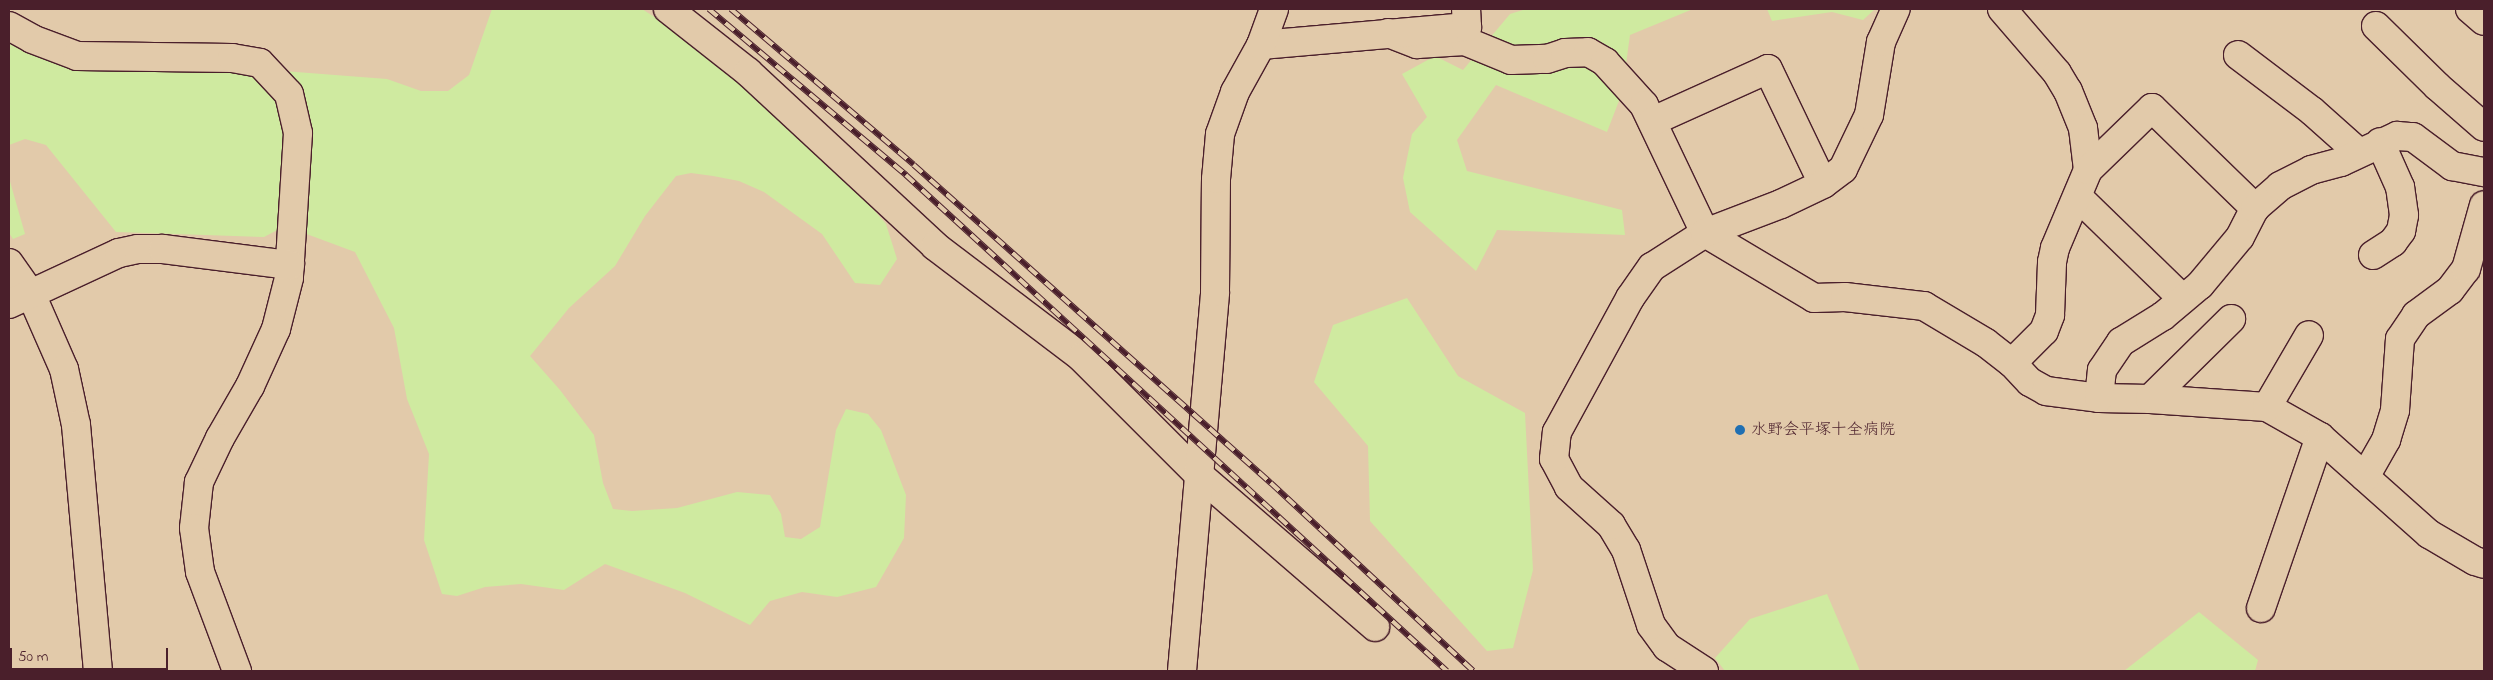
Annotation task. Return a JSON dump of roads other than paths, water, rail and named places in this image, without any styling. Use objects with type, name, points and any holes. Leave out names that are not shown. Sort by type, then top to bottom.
[{"type":"street","points":[[668,9],[748,72],[935,246],[1081,358],[1198,474],[1375,627]]},
{"type":"street","points":[[1182,671],[1215,292],[1216,179],[1220,134],[1235,92],[1261,45],[1274,9]]},
{"type":"street","points":[[1261,45],[1467,27],[1466,9]]},
{"type":"street","points":[[1704,671],[1668,647],[1651,626],[1626,550],[1611,525],[1569,487],[1554,459],[1557,432],[1630,298],[1652,267],[1705,233],[1781,204],[1823,184],[1842,169],[1869,116],[1881,42],[1896,9]]},
{"type":"street","points":[[2002,9],[2057,73],[2068,91],[2083,128],[2088,170]]},
{"type":"street","points":[[2470,9],[2484,21]]},
{"type":"street","points":[[9,26],[32,39],[77,56],[232,58],[260,63],[289,94],[298,133],[290,265],[276,328],[250,386],[220,438],[199,482],[194,528],[200,572],[237,671]]},
{"type":"street","points":[[2376,26],[2437,86],[2484,128]]},
{"type":"street","points":[[1388,33],[1417,44],[1465,41],[1511,60],[1547,59],[1565,54],[1588,52],[1605,62],[1644,105],[1705,233],[1814,298],[1845,297],[1924,306],[2012,362],[2030,382],[2046,391],[2098,398],[2150,399],[2267,407],[2320,437],[2429,534],[2475,561],[2484,564]]},
{"type":"street","points":[[2238,55],[2312,111],[2369,147],[2400,188],[2404,215],[2401,231],[2393,242],[2373,255]]},
{"type":"street","points":[[1653,121],[1768,69],[1823,184]]},
{"type":"street","points":[[2012,362],[2044,331],[2050,315],[2052,262],[2055,248],[2088,170],[2152,108],[2255,208]]},
{"type":"street","points":[[2098,398],[2102,370],[2121,342],[2162,316],[2200,285],[2240,237],[2255,208],[2280,186],[2311,170],[2341,162],[2369,147],[2397,136],[2413,137],[2452,166],[2484,172]]},
{"type":"street","points":[[2078,197],[2184,298]]},
{"type":"street","points":[[2365,477],[2386,440],[2395,410],[2400,339],[2416,316],[2475,274],[2484,205]]},
{"type":"street","points":[[20,299],[119,253],[138,249],[162,250],[290,265]]},
{"type":"street","points":[[9,263],[20,299],[64,370],[76,425],[98,671]]},
{"type":"street","points":[[2150,399],[2231,319]]},
{"type":"street","points":[[2267,407],[2309,335]]},
{"type":"street","points":[[2260,608],[2320,437]]},
{"type":"railway","points":[[709,9],[906,175],[1447,671]]},
{"type":"railway","points":[[731,9],[914,165],[1271,483],[1473,671]]},
{"type":"place","name":"水野会平塚十全病院","points":[[1740,430]]}]
